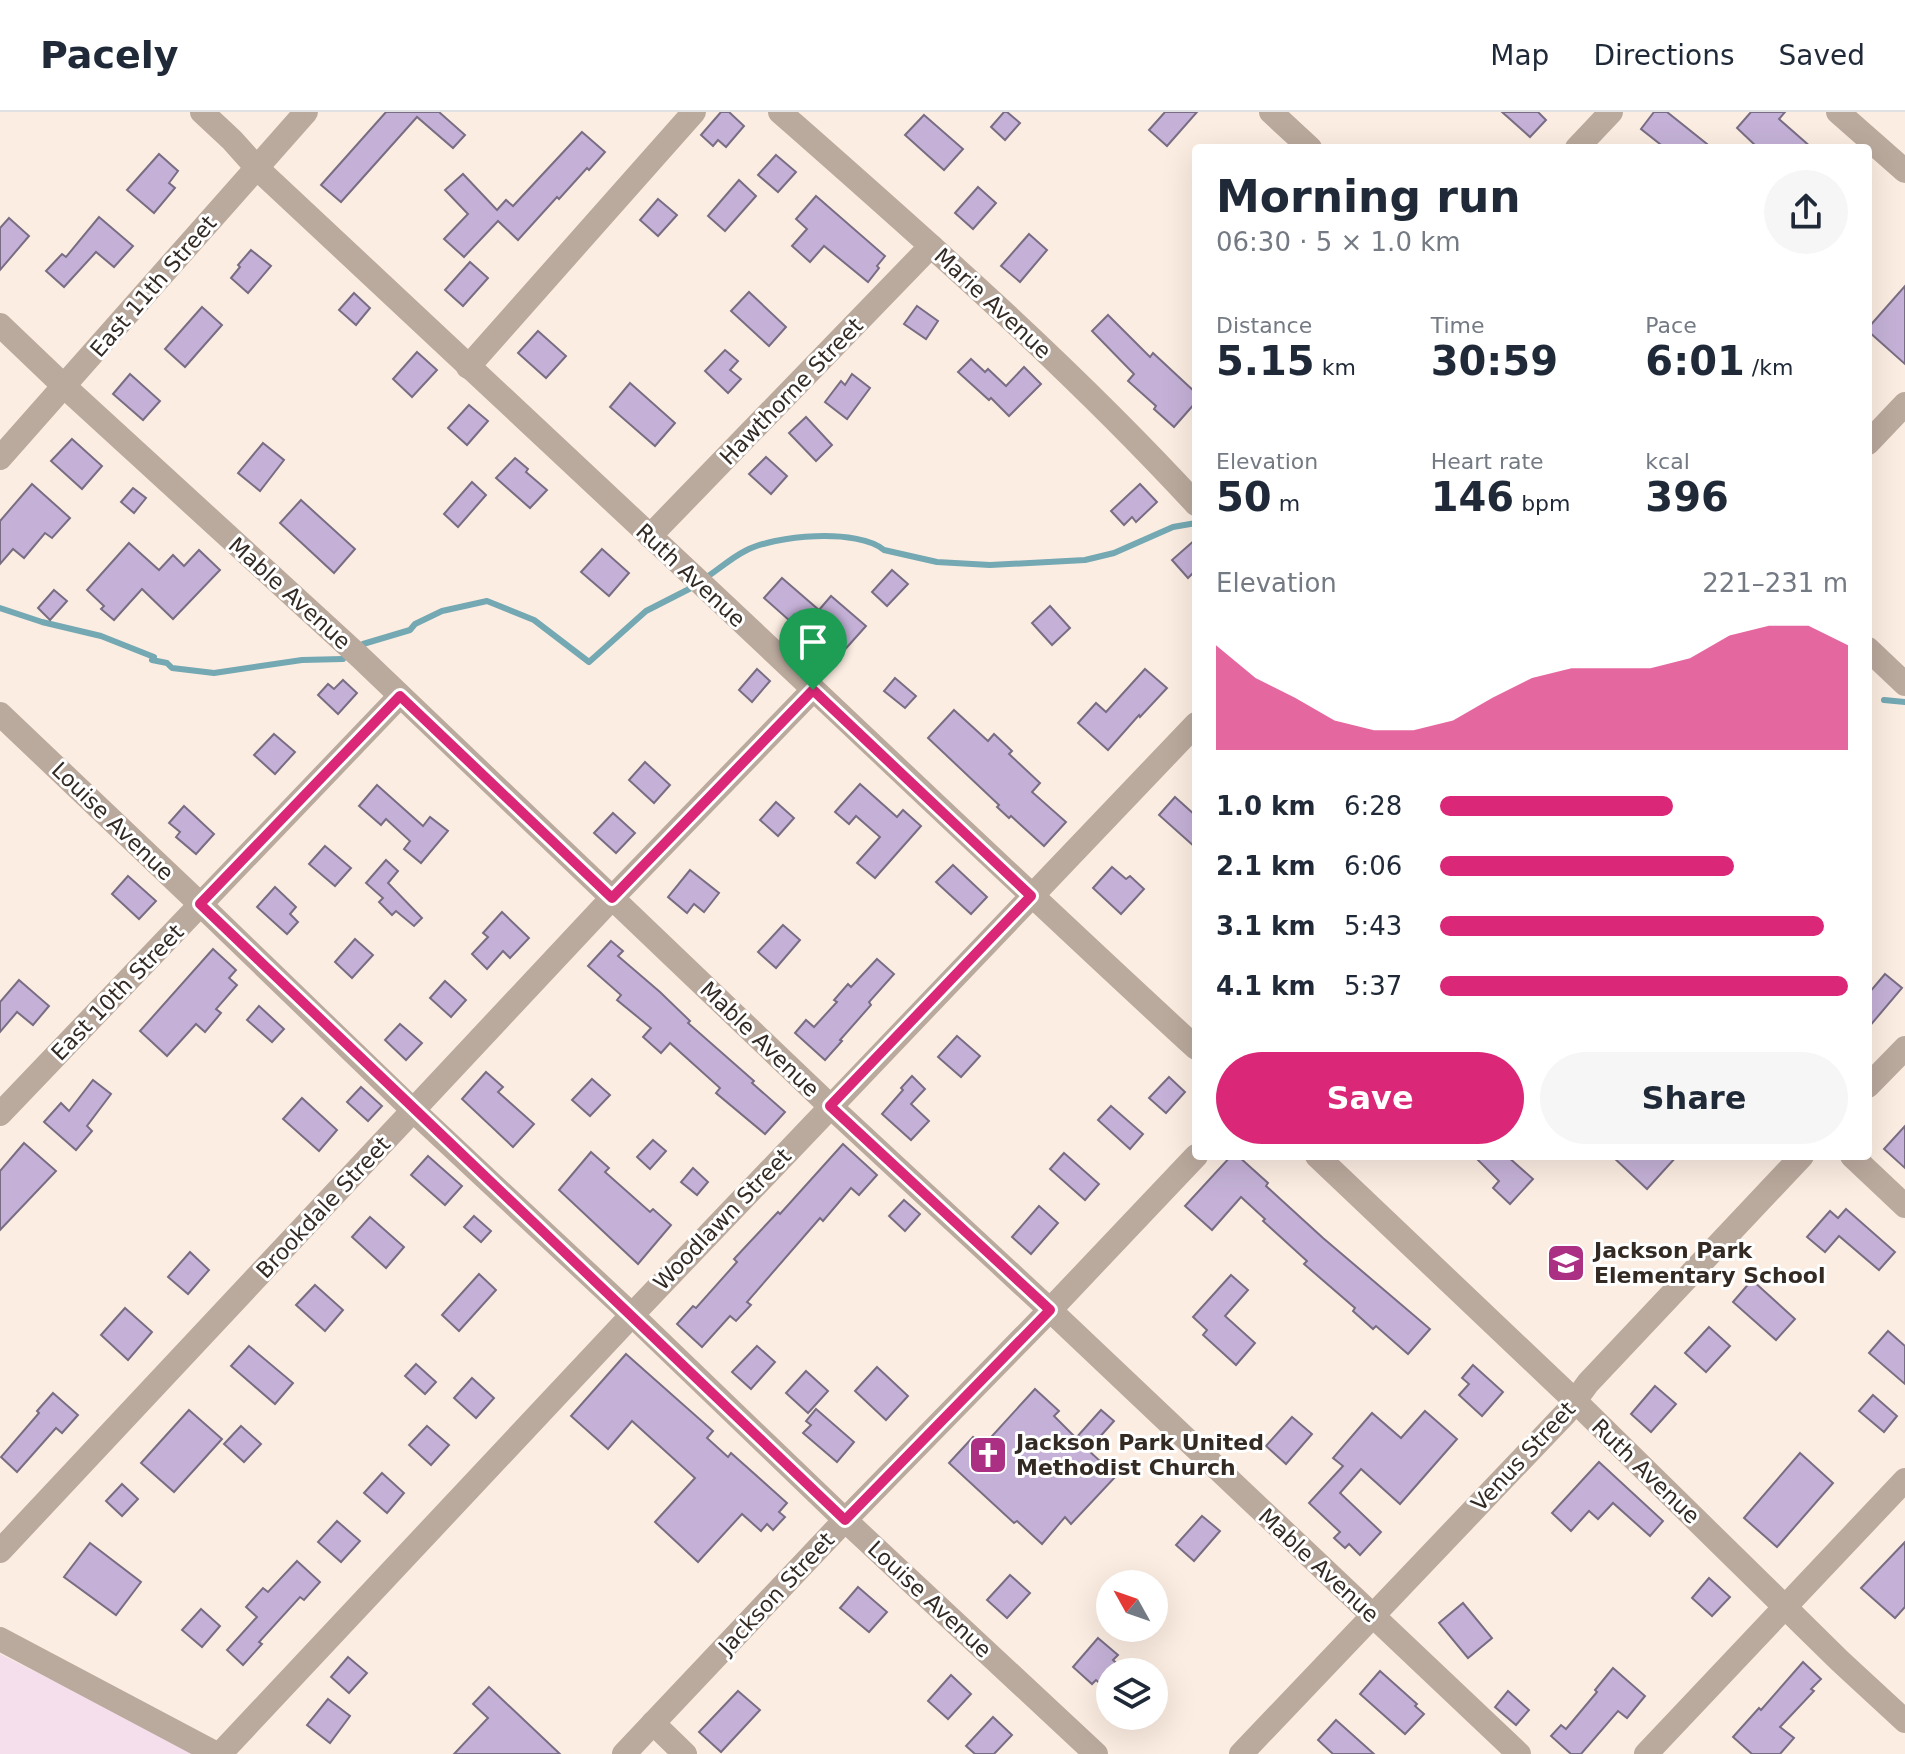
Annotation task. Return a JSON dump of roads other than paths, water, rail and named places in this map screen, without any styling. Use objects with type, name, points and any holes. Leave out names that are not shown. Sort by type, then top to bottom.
[{"type":"street","name":"Ruth Avenue","points":[[202,112],[468,367],[1192,1044]]},
{"type":"street","name":"East 11th Street","points":[[0,458],[306,112]]},
{"type":"street","points":[[468,367],[694,112]]},
{"type":"street","name":"Marie Avenue","points":[[780,112],[1058,363],[1192,500]]},
{"type":"street","points":[[1271,112],[1306,144]]},
{"type":"street","points":[[1581,144],[1611,112]]},
{"type":"street","points":[[1838,112],[1905,171]]},
{"type":"street","name":"Hawthorne Street","points":[[650,536],[931,246]]},
{"type":"street","name":"Mable Avenue","points":[[0,325],[349,647],[830,1106],[1519,1754]]},
{"type":"street","points":[[1872,439],[1905,404]]},
{"type":"street","points":[[1872,653],[1905,684]]},
{"type":"street","name":"Brookdale Street","points":[[0,1551],[612,898],[813,690]]},
{"type":"street","name":"East 10th Street","points":[[0,1114],[400,696]]},
{"type":"street","name":"Louise Avenue","points":[[0,714],[845,1520],[1096,1754]]},
{"type":"street","name":"Woodlawn Street","points":[[218,1754],[1192,728]]},
{"type":"street","points":[[1872,1082],[1905,1048]]},
{"type":"street","name":"Jackson Street","points":[[624,1754],[1192,1160]]},
{"type":"street","name":"Ruth Avenue","points":[[1321,1160],[1905,1721]]},
{"type":"street","name":"Venus Street","points":[[1241,1754],[1566,1413],[1588,1383],[1798,1160]]},
{"type":"street","points":[[1856,1160],[1905,1206]]},
{"type":"street","points":[[1646,1754],[1905,1480]]},
{"type":"street","points":[[0,1639],[218,1754]]},
{"type":"street","points":[[653,1723],[685,1754]]},
{"type":"waterway","points":[[704,579],[758,545],[795,538],[836,536],[937,562],[990,565],[1085,560],[1114,553],[1173,527],[1192,524]]},
{"type":"waterway","points":[[363,644],[410,630],[415,624],[442,611],[487,601],[534,620],[589,662],[646,611],[695,586]]},
{"type":"waterway","points":[[0,608],[101,636],[154,657],[152,660],[167,663],[172,668],[214,673],[302,660],[343,659]]},
{"type":"waterway","points":[[1884,700],[1905,702]]},
{"type":"place","name":"Jackson Park Elementary School","points":[[1566,1263]]},
{"type":"place","name":"Jackson Park United Methodist Church","points":[[988,1455]]}]
